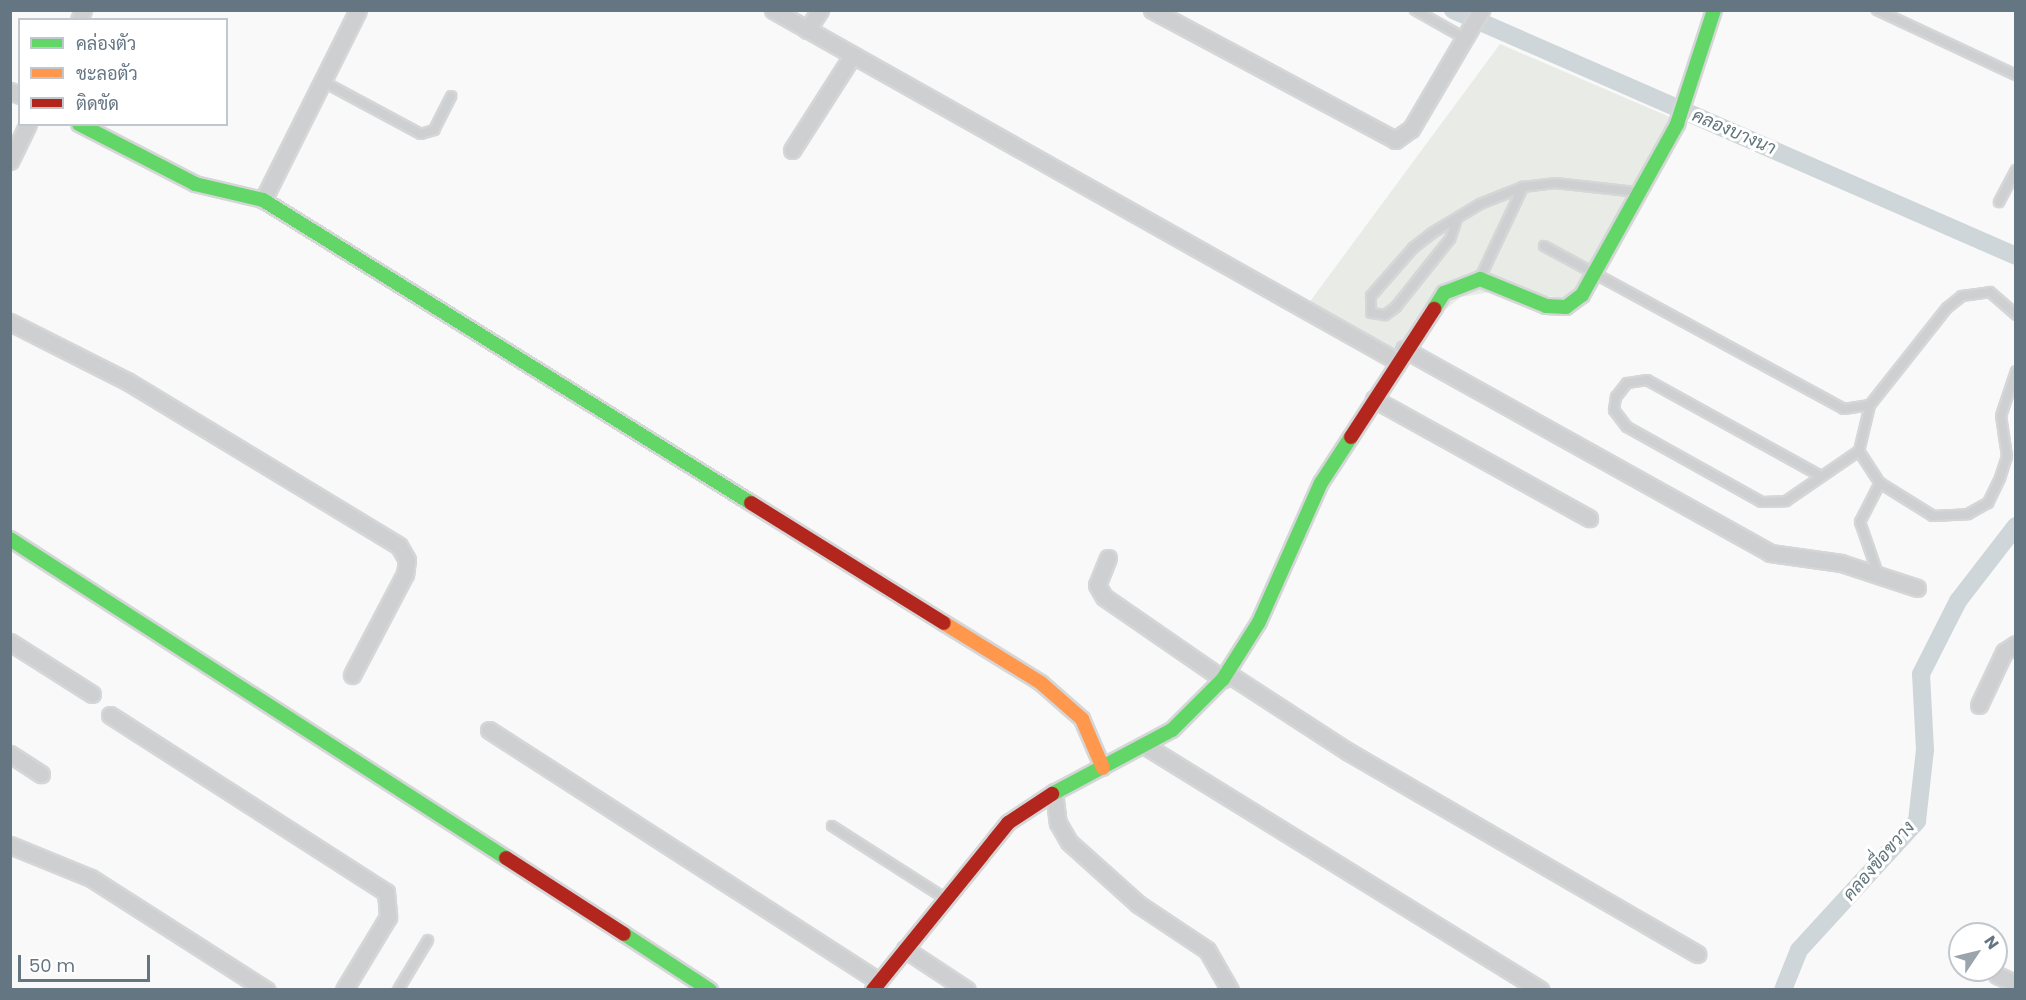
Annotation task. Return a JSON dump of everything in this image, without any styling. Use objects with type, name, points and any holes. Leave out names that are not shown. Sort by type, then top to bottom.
[{"type":"street","points":[[263,200],[358,10]]},
{"type":"street","points":[[773,10],[852,56],[1762,550],[1841,563],[1880,578],[1917,588]]},
{"type":"street","points":[[807,30],[820,10]]},
{"type":"street","points":[[1152,10],[1395,140],[1411,129],[1470,34],[1481,10]]},
{"type":"street","points":[[489,730],[875,985],[943,897],[1008,823],[1054,792],[1103,768],[1189,718],[1225,676],[1259,622],[1321,483],[1400,355],[1444,293],[1480,279],[1558,307],[1574,302],[1596,276],[1677,124],[1714,10]]},
{"type":"street","points":[[792,150],[852,56]]},
{"type":"street","points":[[10,161],[27,126]]},
{"type":"street","points":[[83,126],[195,183],[263,200],[1041,683],[1082,719],[1103,768]]},
{"type":"street","points":[[10,322],[127,381],[399,546],[407,560],[405,574],[352,675]]},
{"type":"street","points":[[1374,399],[1589,518]]},
{"type":"street","points":[[10,539],[710,990]]},
{"type":"street","points":[[1108,558],[1097,585],[1104,597],[1225,676],[1347,751],[1697,954]]},
{"type":"street","points":[[10,642],[92,694]]},
{"type":"street","points":[[1979,705],[2004,652],[2016,644]]},
{"type":"street","points":[[110,715],[386,892],[388,917],[344,990]]},
{"type":"street","points":[[1144,745],[1540,990]]},
{"type":"street","points":[[10,754],[41,774]]},
{"type":"street","points":[[1054,792],[1058,823],[1069,842],[1138,904],[1207,951],[1230,990]]},
{"type":"street","points":[[10,845],[91,878],[266,990]]},
{"type":"street","points":[[905,949],[967,990]]},
{"type":"lane","points":[[1415,10],[1470,34]]},
{"type":"lane","points":[[1877,10],[2016,75]]},
{"type":"lane","points":[[322,81],[421,134],[434,129],[451,96]]},
{"type":"lane","points":[[1999,202],[2016,170]]},
{"type":"lane","points":[[1457,219],[1438,257],[1396,307],[1385,315],[1371,313],[1371,296],[1413,248],[1457,219],[1523,187],[1589,183],[1641,193]]},
{"type":"lane","points":[[1480,279],[1523,187]]},
{"type":"lane","points":[[1545,246],[1828,403],[1855,409],[1870,405]]},
{"type":"lane","points":[[1819,475],[1647,380],[1627,383],[1616,396],[1614,410],[1627,427],[1762,502],[1786,501],[1819,475],[1859,451],[1870,405],[1947,308],[1962,296],[1990,292],[2016,315]]},
{"type":"lane","points":[[1859,451],[1880,483],[1934,516],[1968,514],[1988,503],[2007,456],[2001,417],[2016,371]]},
{"type":"lane","points":[[1880,483],[1860,522],[1880,578]]},
{"type":"lane","points":[[832,826],[943,897]]},
{"type":"lane","points":[[398,990],[428,940]]},
{"type":"shaded area","points":[[1500,44],[1679,121],[1586,300],[1496,291],[1461,297],[1434,318],[1397,372],[1300,315]]},
{"type":"waterway","name":"คลองบางนา","points":[[1453,10],[2016,256]]},
{"type":"waterway","name":"คลองขื่อขวาง","points":[[1783,990],[1799,950],[1917,821],[1925,750],[1921,674],[1958,601],[2016,526]]},
{"type":"traffic: fast","points":[[1434,309],[1444,293],[1480,279],[1546,306],[1566,307],[1582,295],[1677,124],[1714,10]]},
{"type":"traffic: fast","points":[[83,126],[195,184],[263,200],[751,503]]},
{"type":"traffic: fast","points":[[1052,794],[1172,730],[1223,679],[1259,622],[1321,483],[1351,437]]},
{"type":"traffic: fast","points":[[10,539],[506,858]]},
{"type":"traffic: fast","points":[[624,934],[710,990]]},
{"type":"traffic: slow","points":[[944,623],[1041,683],[1082,719],[1103,768]]},
{"type":"traffic: jam","points":[[1351,437],[1434,309]]},
{"type":"traffic: jam","points":[[751,503],[944,623]]},
{"type":"traffic: jam","points":[[873,990],[1008,823],[1052,794]]},
{"type":"traffic: jam","points":[[506,858],[624,934]]}]
